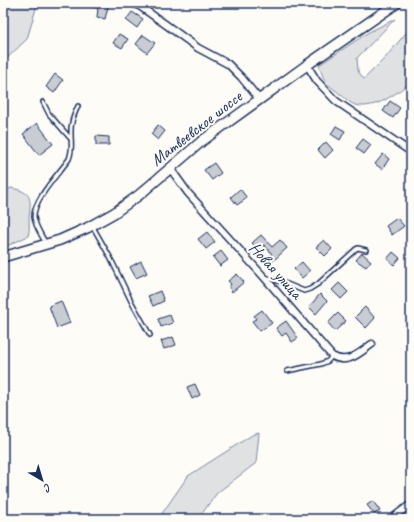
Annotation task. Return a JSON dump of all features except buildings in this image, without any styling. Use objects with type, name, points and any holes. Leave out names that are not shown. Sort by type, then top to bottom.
[{"type":"main road","name":"Матвеевское шоссе","points":[[3,257],[60,240],[92,225],[120,208],[139,195],[202,141],[311,62],[397,3]]},
{"type":"street","points":[[133,3],[166,24],[198,48],[228,64],[259,99]]},
{"type":"street","points":[[311,62],[317,81],[336,101],[411,152]]},
{"type":"street","name":"Новая улица","points":[[170,168],[188,193],[264,277],[332,356]]},
{"type":"street","points":[[332,356],[344,360],[352,358],[372,344]]},
{"type":"street","points":[[391,519],[411,504]]},
{"type":"lane","points":[[43,102],[49,114],[72,139]]},
{"type":"lane","points":[[46,244],[37,227],[34,216],[40,199],[70,159],[72,152],[71,126],[78,106]]},
{"type":"lane","points":[[92,225],[110,256],[131,301],[150,335]]},
{"type":"lane","points":[[264,277],[304,290],[310,289],[318,284],[356,249],[366,250]]},
{"type":"lane","points":[[287,371],[321,364],[328,361],[332,356]]},
{"type":"shaded area","points":[[3,3],[37,3],[37,5],[27,39],[3,62]]},
{"type":"shaded area","points":[[395,19],[357,58],[358,71],[364,79],[385,58],[411,27],[411,82],[392,96],[378,103],[363,106],[355,105],[326,82],[319,65],[369,32]]},
{"type":"shaded area","points":[[11,188],[27,194],[29,197],[29,231],[28,236],[3,248],[3,192]]},
{"type":"shaded area","points":[[259,433],[256,463],[217,493],[198,519],[160,519],[161,515],[188,476],[252,435]]}]
